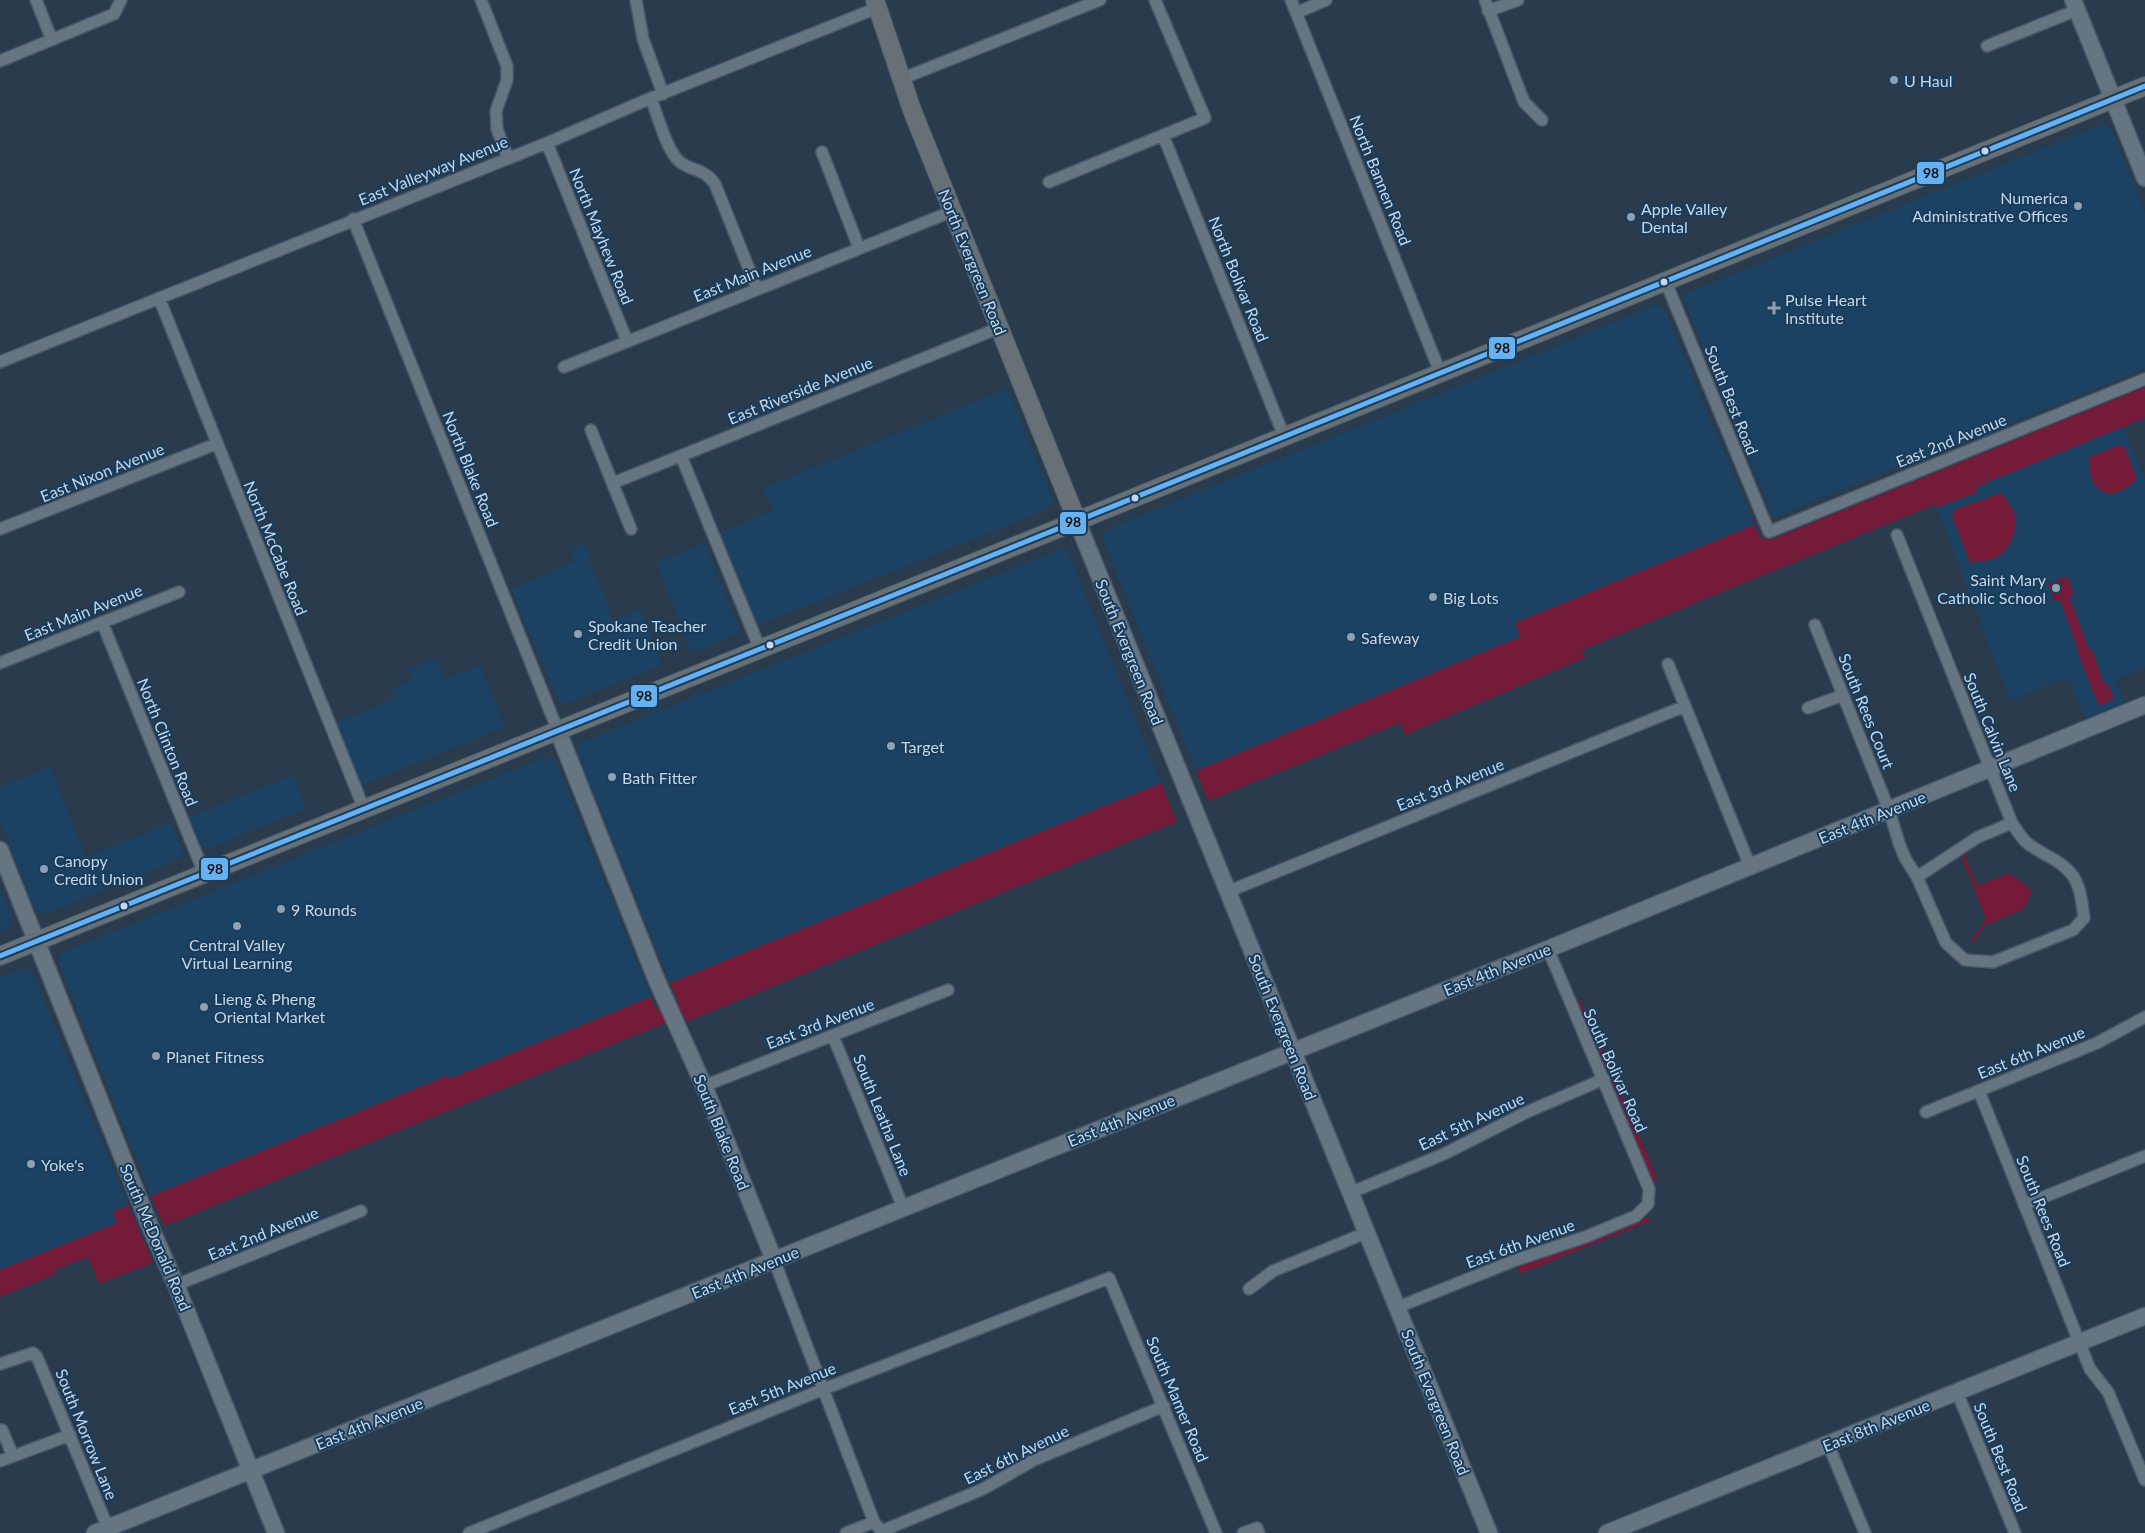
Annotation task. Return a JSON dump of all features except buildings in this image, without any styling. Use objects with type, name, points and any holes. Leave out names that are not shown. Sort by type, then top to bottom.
[{"type":"main road","name":"North Evergreen Road","points":[[876,4],[901,80],[1077,521]]},
{"type":"main road","points":[[0,956],[1077,521],[2145,86]]},
{"type":"street","points":[[36,0],[52,40]]},
{"type":"street","points":[[0,61],[114,14],[121,0]]},
{"type":"street","points":[[481,0],[507,66],[507,80],[496,111],[497,129],[508,158]]},
{"type":"street","points":[[636,0],[643,39],[663,94]]},
{"type":"street","points":[[901,80],[1100,0]]},
{"type":"street","points":[[1049,182],[1205,118],[1155,0]]},
{"type":"street","name":"North Bannen Road","points":[[1291,0],[1440,372]]},
{"type":"street","points":[[1296,13],[1326,0]]},
{"type":"street","points":[[1518,0],[1487,6],[1524,102],[1542,120]]},
{"type":"street","name":"East Valleyway Avenue","points":[[0,362],[353,219],[547,143],[876,4]]},
{"type":"street","points":[[1987,46],[2075,5],[2145,178]]},
{"type":"street","points":[[651,98],[673,154],[686,165],[703,171],[710,176],[715,184],[757,289]]},
{"type":"street","name":"North Bolivar Road","points":[[1163,135],[1284,436]]},
{"type":"street","name":"North Mayhew Road","points":[[547,143],[627,341]]},
{"type":"street","points":[[822,152],[859,248]]},
{"type":"street","name":"East Main Avenue","points":[[564,367],[953,211]]},
{"type":"street","name":"North Blake Road","points":[[353,219],[558,731]]},
{"type":"street","name":"South Best Road","points":[[1665,280],[1769,532]]},
{"type":"street","name":"North McCabe Road","points":[[159,298],[364,809]]},
{"type":"street","name":"East Riverside Avenue","points":[[613,483],[999,328]]},
{"type":"street","name":"East 2nd Avenue","points":[[1769,532],[2145,379]]},
{"type":"street","points":[[591,430],[631,529]]},
{"type":"street","name":"East Nixon Avenue","points":[[0,530],[216,444]]},
{"type":"street","points":[[681,456],[760,649]]},
{"type":"street","name":"South Evergreen Road","points":[[1077,521],[1292,1051],[1352,1192],[1489,1533]]},
{"type":"street","name":"South Calvin Lane","points":[[1897,535],[2012,823],[2025,841],[2059,862],[2074,877],[2080,892],[2084,918],[2073,930],[1993,962],[1965,960],[1946,943],[1917,877]]},
{"type":"street","name":"East Main Avenue","points":[[0,664],[179,592]]},
{"type":"street","name":"North Clinton Road","points":[[102,622],[204,873]]},
{"type":"street","name":"South Rees Court","points":[[1815,625],[1889,810],[1905,858],[1917,877]]},
{"type":"street","points":[[1668,664],[1750,866]]},
{"type":"street","points":[[1808,708],[1843,695]]},
{"type":"street","name":"East 4th Avenue","points":[[102,1530],[1548,949],[2145,705]]},
{"type":"street","name":"East 3rd Avenue","points":[[1227,892],[1685,706]]},
{"type":"street","name":"South Blake Road","points":[[558,731],[659,987],[704,1086],[774,1260],[874,1522],[882,1532]]},
{"type":"street","points":[[1917,877],[1978,837],[2012,823]]},
{"type":"street","name":"South McDonald Road","points":[[0,850],[149,1224],[176,1285],[276,1533]]},
{"type":"street","name":"South Bolivar Road","points":[[1548,949],[1566,996],[1604,1079],[1649,1189],[1648,1204]]},
{"type":"street","name":"East 3rd Avenue","points":[[704,1086],[948,990]]},
{"type":"street","name":"East 6th Avenue","points":[[1926,1112],[2096,1043],[2145,1017]]},
{"type":"street","name":"South Leatha Lane","points":[[833,1036],[903,1207]]},
{"type":"street","name":"East 5th Avenue","points":[[1352,1192],[1444,1154],[1527,1112],[1604,1079]]},
{"type":"street","name":"South Rees Road","points":[[1979,1091],[2090,1369],[2108,1392],[2145,1480]]},
{"type":"street","points":[[2024,1205],[2145,1156]]},
{"type":"street","name":"East 6th Avenue","points":[[1398,1307],[1516,1260],[1584,1237],[1636,1216],[1648,1204]]},
{"type":"street","name":"East 2nd Avenue","points":[[176,1285],[361,1211]]},
{"type":"street","points":[[1249,1289],[1273,1271],[1368,1232]]},
{"type":"street","name":"East 5th Avenue","points":[[469,1533],[824,1389],[1109,1278]]},
{"type":"street","name":"South Mamer Road","points":[[1109,1278],[1216,1533]]},
{"type":"street","name":"East 8th Avenue","points":[[1606,1533],[2145,1316]]},
{"type":"street","name":"South Morrow Lane","points":[[0,1364],[33,1353],[37,1357],[70,1436],[102,1530]]},
{"type":"street","name":"South Best Road","points":[[1958,1392],[2015,1533]]},
{"type":"street","name":"East 6th Avenue","points":[[882,1532],[983,1489],[1034,1460],[1164,1406]]},
{"type":"street","points":[[2,1430],[13,1456]]},
{"type":"street","points":[[0,1461],[70,1436]]},
{"type":"street","points":[[1828,1444],[1865,1533]]},
{"type":"street","points":[[846,1533],[874,1522]]},
{"type":"street","points":[[1243,1533],[1257,1528],[1259,1533]]},
{"type":"shaded area","points":[[2103,124],[2110,127],[2145,212],[2145,368],[1908,465],[1904,464],[1773,516],[1684,300],[1684,296],[1687,293]]},
{"type":"shaded area","points":[[1657,305],[1664,309],[1754,525],[1515,623],[1520,637],[1196,771],[1103,540],[1105,532],[1108,529]]},
{"type":"shaded area","points":[[2145,387],[2145,418],[1976,487],[1978,492],[1938,507],[1936,504],[1582,650],[1585,658],[1405,735],[1400,723],[1208,801],[1196,771],[1520,637],[1515,623],[1754,525],[1761,537],[1770,540]]},
{"type":"shaded area","points":[[1007,389],[1051,496],[1051,504],[1047,510],[761,624],[757,622],[720,532],[773,511],[763,488]]},
{"type":"shaded area","name":"Saint Mary Catholic School","points":[[2123,427],[2145,480],[2145,668],[2115,680],[2124,702],[2085,718],[2068,677],[2010,700],[1937,508],[1978,492],[1976,487]]},
{"type":"shaded area","points":[[2120,445],[2125,448],[2137,479],[2122,490],[2106,493],[2100,490],[2093,482],[2089,457]]},
{"type":"shaded area","points":[[2001,493],[2015,516],[2016,522],[2012,540],[2006,550],[1997,557],[1970,563],[1952,516],[1954,510]]},
{"type":"shaded area","points":[[704,543],[739,631],[737,634],[692,653],[656,563]]},
{"type":"shaded area","points":[[583,544],[613,620],[640,609],[662,665],[565,704],[560,704],[511,589],[575,562],[570,549]]},
{"type":"shaded area","points":[[1058,550],[1065,550],[1069,554],[1161,783],[670,983],[578,754],[579,744]]},
{"type":"shaded area","points":[[2067,576],[2074,594],[2069,596],[2089,650],[2092,649],[2104,684],[2107,683],[2114,699],[2099,706],[2078,654],[2060,600],[2054,601],[2047,584]]},
{"type":"shaded area","points":[[435,658],[444,680],[480,665],[505,727],[363,785],[334,724],[394,699],[391,689],[412,680],[408,669]]},
{"type":"shaded area","points":[[545,757],[555,761],[651,997],[449,1079],[447,1076],[151,1196],[59,963],[59,956],[63,952]]},
{"type":"shaded area","points":[[50,767],[86,857],[171,823],[183,854],[178,860],[47,913],[38,912],[0,822],[0,787]]},
{"type":"shaded area","points":[[293,775],[306,809],[208,848],[200,845],[187,818]]},
{"type":"shaded area","points":[[1161,783],[1177,822],[681,1024],[672,1003],[678,1001],[670,983]]},
{"type":"shaded area","points":[[1964,853],[1977,886],[2010,873],[2032,891],[2024,909],[1984,926],[1974,942],[1970,941],[1986,920],[1961,855]]},
{"type":"shaded area","points":[[0,888],[12,918],[10,927],[0,932]]},
{"type":"shaded area","points":[[26,968],[32,973],[128,1205],[113,1212],[117,1223],[0,1270],[0,977]]},
{"type":"shaded area","points":[[1569,991],[1578,999],[1591,1019],[1657,1179],[1651,1181],[1600,1058]]},
{"type":"shaded area","points":[[651,997],[656,1010],[662,1008],[668,1022],[164,1226],[151,1196],[447,1076],[449,1079]]},
{"type":"shaded area","points":[[128,1205],[153,1263],[99,1284],[88,1257],[55,1270],[56,1274],[0,1297],[0,1270],[117,1223],[113,1212]]},
{"type":"shaded area","points":[[1648,1217],[1650,1221],[1520,1274],[1516,1264],[1594,1238]]},
{"type":"transit line","name":"98","points":[[0,956],[1077,521],[2145,86]]},
{"type":"place","name":"U Haul","points":[[1894,80]]},
{"type":"place","name":"Numerica Administrative Offices","points":[[2078,206]]},
{"type":"place","name":"Apple Valley Dental","points":[[1631,217]]},
{"type":"place","name":"Pulse Heart Institute","points":[[1774,308]]},
{"type":"place","name":"Saint Mary Catholic School","points":[[2056,588]]},
{"type":"place","name":"Big Lots","points":[[1433,597]]},
{"type":"place","name":"Spokane Teacher Credit Union","points":[[578,634]]},
{"type":"place","name":"Safeway","points":[[1351,637]]},
{"type":"place","name":"Target","points":[[891,746]]},
{"type":"place","name":"Bath Fitter","points":[[612,777]]},
{"type":"place","name":"Canopy Credit Union","points":[[44,869]]},
{"type":"place","name":"9 Rounds","points":[[281,909]]},
{"type":"place","name":"Central Valley Virtual Learning","points":[[237,926]]},
{"type":"place","name":"Lieng & Pheng Oriental Market","points":[[204,1007]]},
{"type":"place","name":"Planet Fitness","points":[[156,1056]]},
{"type":"place","name":"Yoke's","points":[[31,1164]]}]
